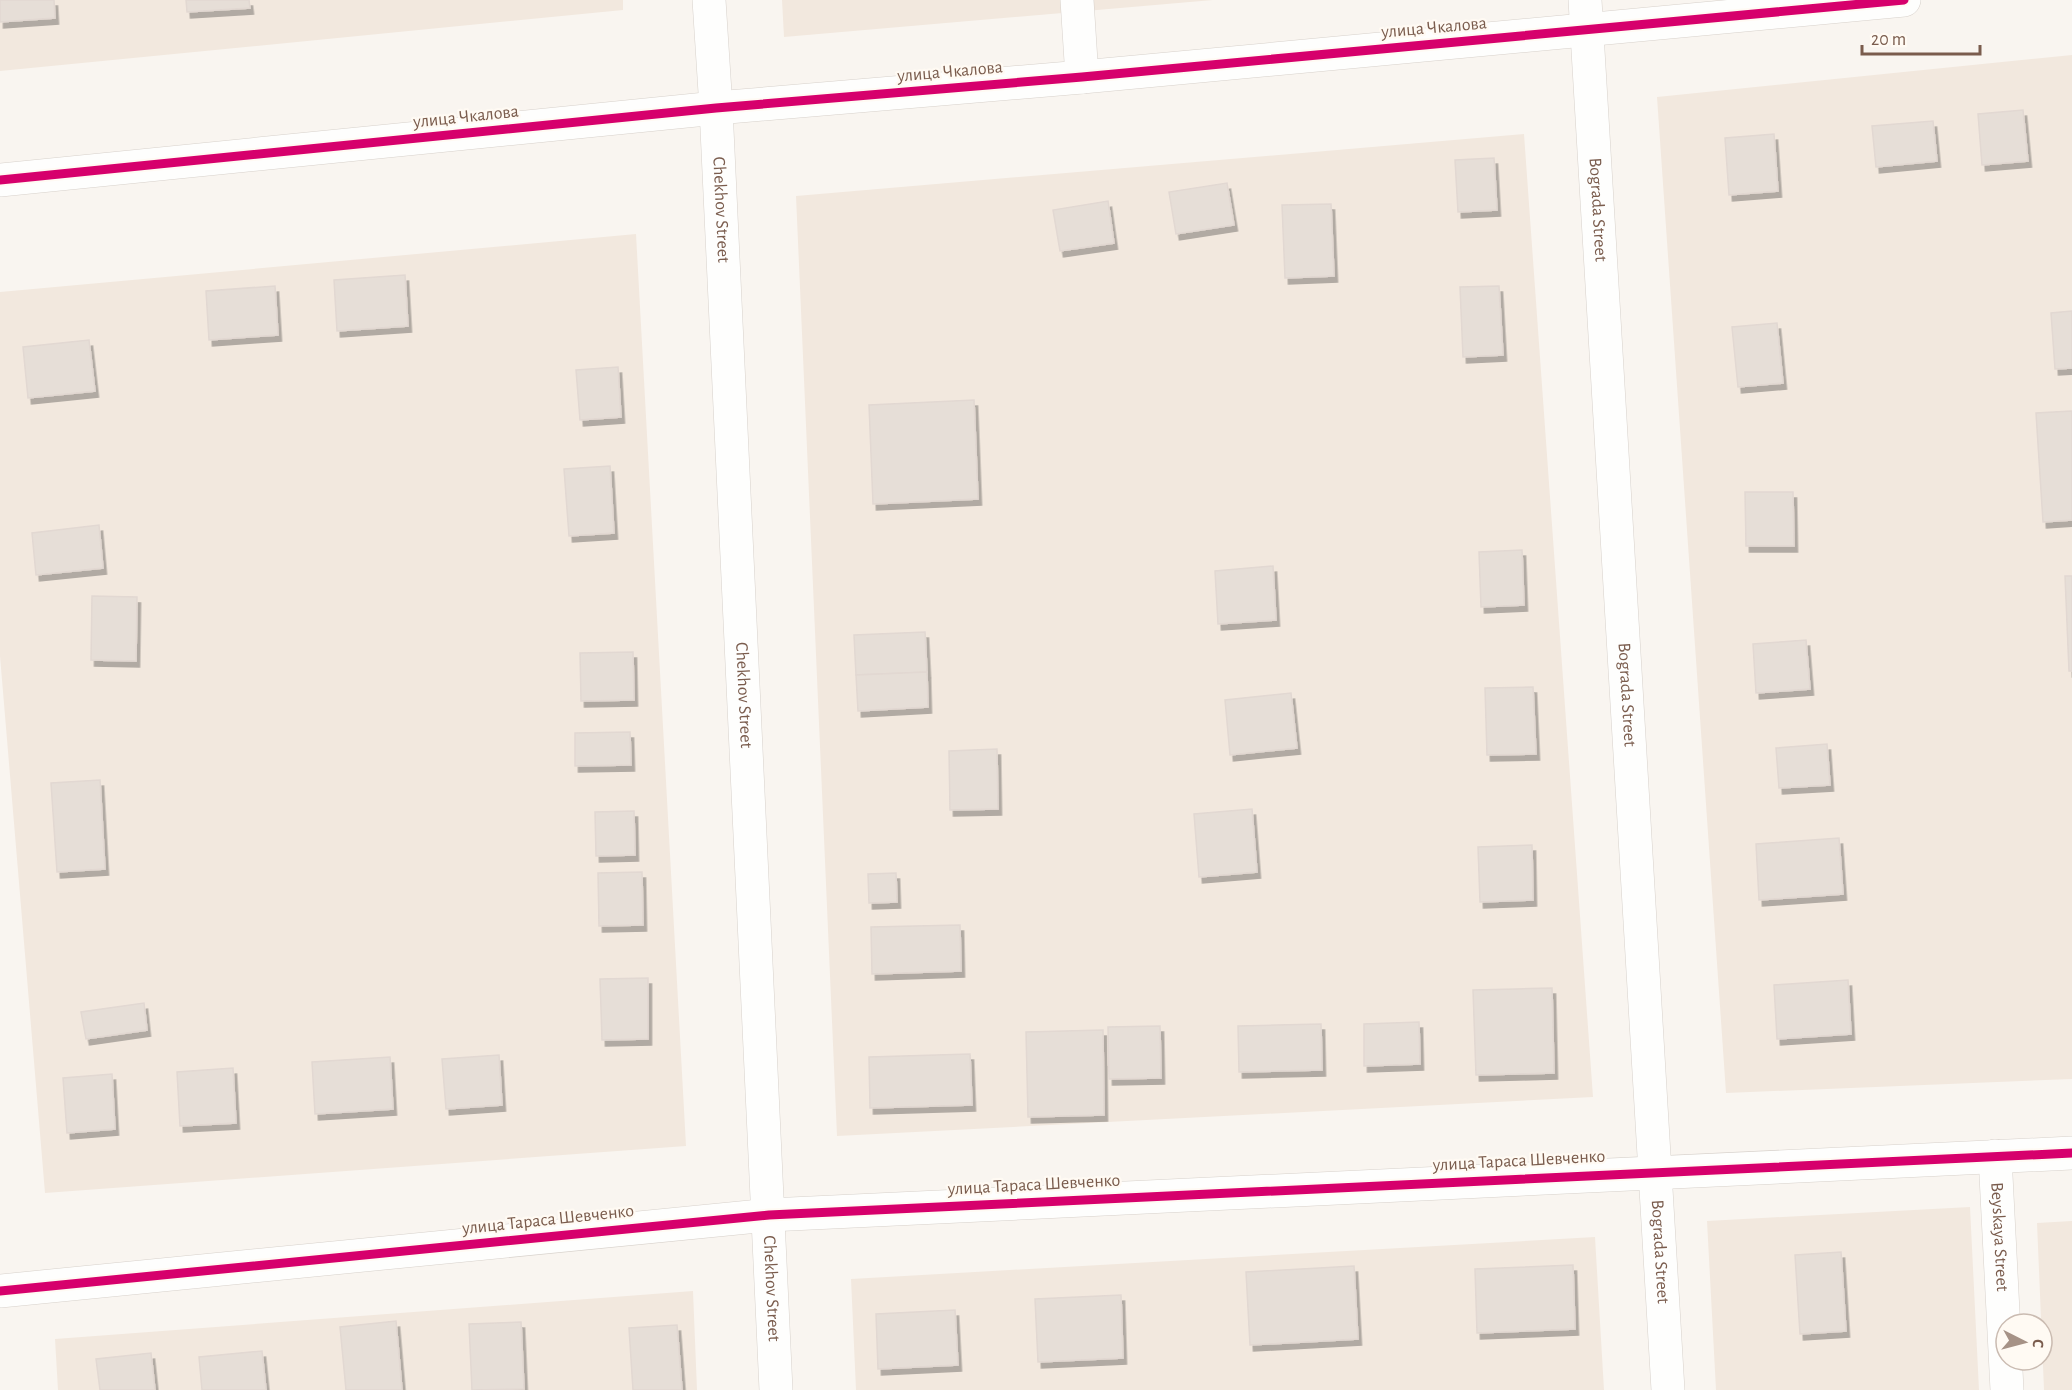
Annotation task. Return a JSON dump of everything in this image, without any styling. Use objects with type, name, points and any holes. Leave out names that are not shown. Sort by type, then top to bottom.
[{"type":"street","name":"Chekhov Street","points":[[709,0],[776,1390]]},
{"type":"street","points":[[1077,0],[1083,77]]},
{"type":"street","name":"улица Чкалова","points":[[0,180],[716,108],[1083,77],[1586,15],[1904,0]]},
{"type":"street","name":"Bograda Street","points":[[1586,15],[1668,1390]]},
{"type":"street","name":"улица Тараса Шевченко","points":[[0,1291],[769,1215],[1655,1171],[2072,1153]]},
{"type":"street","name":"Beyskaya Street","points":[[1995,1156],[2007,1390]]},
{"type":"shaded area","points":[[0,0],[623,0],[623,10],[0,71]]},
{"type":"shaded area","points":[[782,0],[1213,0],[784,37]]},
{"type":"shaded area","points":[[2072,55],[2072,1079],[1726,1093],[1657,97]]},
{"type":"shaded area","points":[[1524,134],[1593,1097],[837,1136],[796,196]]},
{"type":"shaded area","points":[[636,234],[686,1146],[45,1193],[0,656],[0,292]]},
{"type":"shaded area","points":[[1970,1207],[1979,1390],[1716,1390],[1707,1221]]},
{"type":"shaded area","points":[[2072,1221],[2072,1390],[2044,1390],[2043,1372],[2054,1372],[2054,1312],[2041,1312],[2037,1223]]},
{"type":"shaded area","points":[[1595,1237],[1604,1390],[856,1390],[851,1279]]},
{"type":"shaded area","points":[[693,1291],[697,1390],[58,1390],[55,1339]]},
{"type":"building","points":[[0,0],[54,0],[55,18],[0,22]]},
{"type":"building","points":[[186,0],[249,0],[250,8],[187,12]]},
{"type":"building","points":[[2023,110],[2028,161],[1982,165],[1978,114]]},
{"type":"building","points":[[1933,121],[1937,161],[1876,167],[1872,126]]},
{"type":"building","points":[[1774,134],[1778,191],[1729,195],[1725,138]]},
{"type":"building","points":[[1494,158],[1497,210],[1458,212],[1455,160]]},
{"type":"building","points":[[1227,183],[1234,225],[1176,234],[1169,192]]},
{"type":"building","points":[[1108,201],[1114,243],[1060,251],[1053,210]]},
{"type":"building","points":[[1331,204],[1334,276],[1285,278],[1282,205]]},
{"type":"building","points":[[405,275],[408,326],[337,331],[334,280]]},
{"type":"building","points":[[275,286],[278,335],[209,340],[206,291]]},
{"type":"building","points":[[1499,286],[1503,355],[1463,357],[1460,287]]},
{"type":"building","points":[[2072,311],[2072,368],[2055,369],[2051,313]]},
{"type":"building","points":[[1777,323],[1783,383],[1738,387],[1732,327]]},
{"type":"building","points":[[89,340],[95,391],[28,398],[23,347]]},
{"type":"building","points":[[618,367],[621,417],[580,420],[576,370]]},
{"type":"building","points":[[974,400],[978,499],[873,504],[869,405]]},
{"type":"building","points":[[2072,411],[2072,520],[2043,522],[2036,413]]},
{"type":"building","points":[[610,466],[614,533],[569,536],[564,469]]},
{"type":"building","points":[[1745,492],[1793,492],[1794,546],[1746,546]]},
{"type":"building","points":[[99,525],[103,568],[36,575],[32,533]]},
{"type":"building","points":[[1522,550],[1524,605],[1481,607],[1479,552]]},
{"type":"building","points":[[1273,566],[1276,620],[1218,624],[1215,571]]},
{"type":"building","points":[[2065,576],[2072,576],[2072,671],[2069,671]]},
{"type":"building","points":[[92,596],[137,597],[136,661],[91,660]]},
{"type":"building","points":[[925,632],[927,672],[856,675],[854,635]]},
{"type":"building","points":[[1806,640],[1810,689],[1756,693],[1753,644]]},
{"type":"building","points":[[633,652],[634,700],[581,701],[580,653]]},
{"type":"building","points":[[927,672],[928,707],[858,711],[856,675]]},
{"type":"building","points":[[1533,687],[1536,754],[1487,755],[1485,688]]},
{"type":"building","points":[[1291,693],[1297,748],[1230,755],[1225,700]]},
{"type":"building","points":[[630,732],[631,765],[575,766],[575,733]]},
{"type":"building","points":[[1827,744],[1830,785],[1779,788],[1776,748]]},
{"type":"building","points":[[997,749],[998,809],[950,810],[949,751]]},
{"type":"building","points":[[100,780],[105,869],[57,872],[51,783]]},
{"type":"building","points":[[1252,809],[1257,872],[1199,877],[1194,814]]},
{"type":"building","points":[[634,811],[635,855],[596,856],[595,812]]},
{"type":"building","points":[[1839,838],[1843,894],[1759,900],[1756,844]]},
{"type":"building","points":[[1532,845],[1533,900],[1480,902],[1478,847]]},
{"type":"building","points":[[642,872],[643,925],[599,926],[598,873]]},
{"type":"building","points":[[896,873],[897,902],[869,903],[868,874]]},
{"type":"building","points":[[960,925],[961,971],[872,974],[871,927]]},
{"type":"building","points":[[648,978],[648,1039],[602,1040],[600,979]]},
{"type":"building","points":[[1848,980],[1851,1034],[1777,1039],[1774,985]]},
{"type":"building","points":[[1552,988],[1554,1073],[1476,1075],[1473,990]]},
{"type":"building","points":[[144,1003],[147,1030],[86,1039],[81,1012]]},
{"type":"building","points":[[1419,1022],[1420,1064],[1364,1066],[1364,1024]]},
{"type":"building","points":[[1321,1024],[1322,1070],[1239,1072],[1238,1026]]},
{"type":"building","points":[[1160,1026],[1161,1078],[1109,1079],[1108,1027]]},
{"type":"building","points":[[1103,1030],[1104,1115],[1028,1117],[1026,1032]]},
{"type":"building","points":[[970,1054],[972,1105],[870,1108],[869,1057]]},
{"type":"building","points":[[499,1055],[502,1105],[446,1109],[442,1059]]},
{"type":"building","points":[[390,1057],[393,1109],[315,1114],[312,1062]]},
{"type":"building","points":[[233,1068],[236,1123],[180,1126],[177,1072]]},
{"type":"building","points":[[112,1074],[115,1129],[67,1133],[63,1078]]},
{"type":"building","points":[[1841,1252],[1846,1331],[1800,1334],[1795,1255]]},
{"type":"building","points":[[1573,1265],[1575,1329],[1477,1333],[1475,1269]]},
{"type":"building","points":[[1354,1266],[1358,1339],[1250,1345],[1246,1272]]},
{"type":"building","points":[[1121,1295],[1123,1358],[1038,1362],[1035,1299]]},
{"type":"building","points":[[955,1310],[958,1365],[878,1369],[876,1314]]},
{"type":"building","points":[[396,1321],[402,1390],[346,1390],[340,1327]]},
{"type":"building","points":[[521,1322],[524,1389],[472,1390],[469,1324]]},
{"type":"building","points":[[677,1325],[682,1390],[633,1390],[629,1328]]},
{"type":"building","points":[[262,1351],[266,1390],[202,1390],[199,1357]]},
{"type":"building","points":[[151,1353],[155,1390],[100,1390],[96,1359]]},
{"type":"cycle path","points":[[0,180],[716,108],[1082,77],[1904,0]]},
{"type":"cycle path","points":[[0,1291],[769,1215],[2072,1153]]}]
